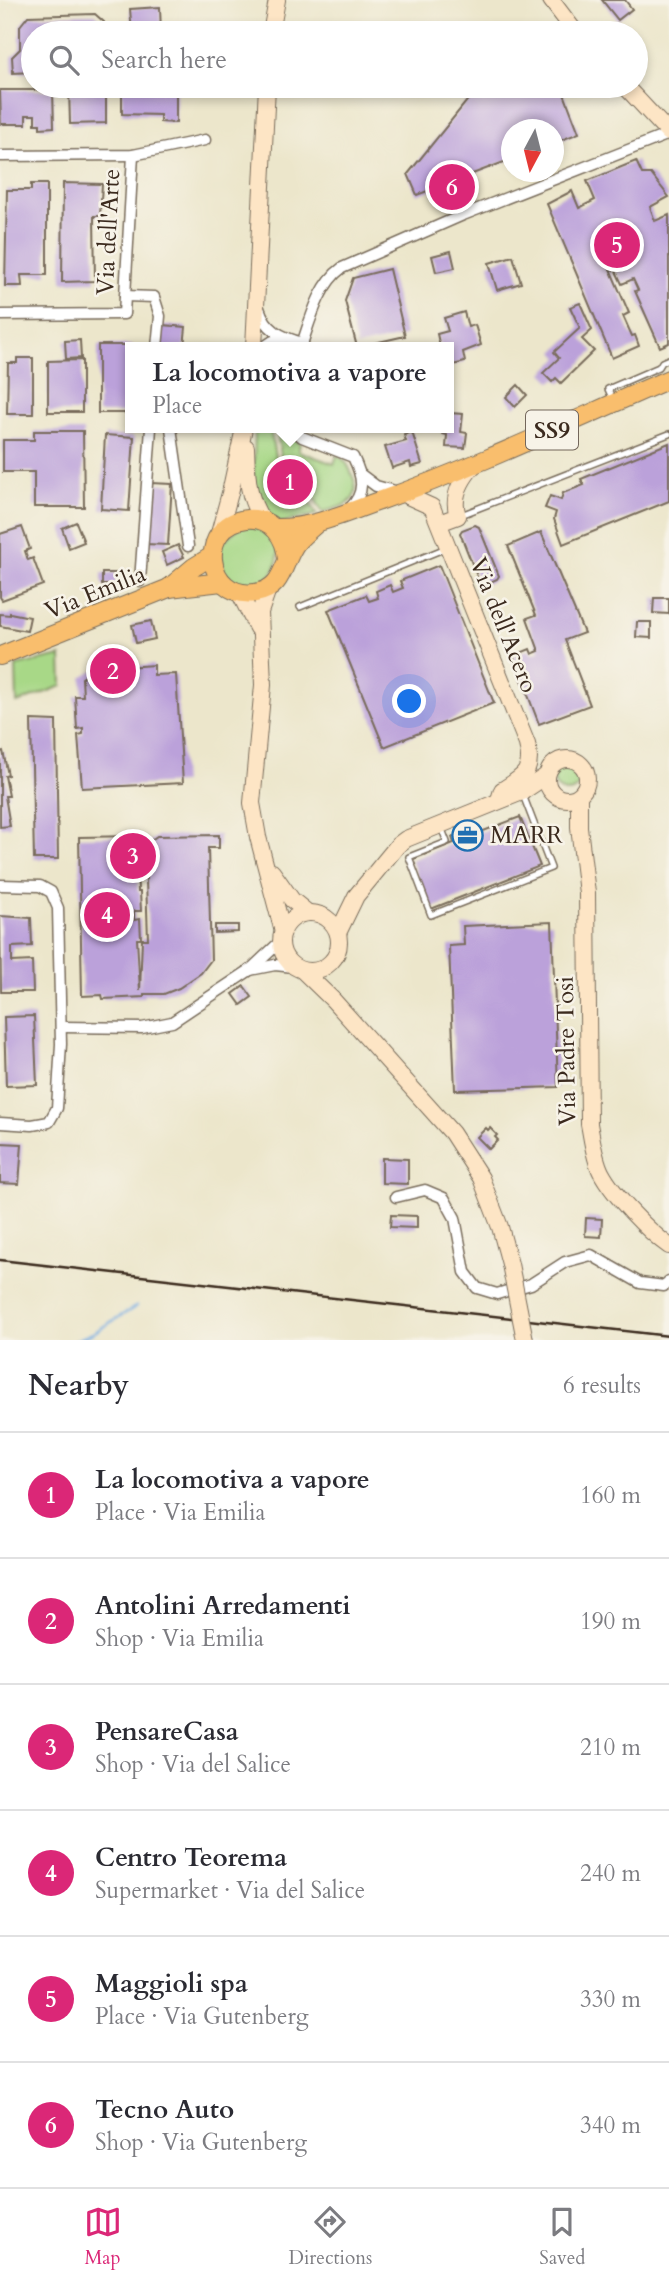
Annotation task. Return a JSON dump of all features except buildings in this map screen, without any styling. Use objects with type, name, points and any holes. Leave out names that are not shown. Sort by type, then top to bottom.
[{"type":"main road","points":[[267,0],[269,21]]},
{"type":"main road","points":[[273,21],[277,0]]},
{"type":"main road","points":[[551,0],[567,21]]},
{"type":"main road","points":[[254,342],[266,98]]},
{"type":"main road","points":[[636,98],[669,133]]},
{"type":"main road","name":"SS9","points":[[218,537],[226,527],[237,521],[250,519],[293,528],[317,523],[475,464],[669,379]]},
{"type":"main road","points":[[244,433],[212,556],[213,565],[222,582],[239,592],[254,594],[268,589]]},
{"type":"main road","points":[[245,433],[248,488],[255,509],[282,537],[287,560]]},
{"type":"main road","points":[[439,523],[458,516],[457,495],[466,474],[475,464]]},
{"type":"main road","name":"Via dell'Acero","points":[[401,493],[432,507],[528,748],[551,785]]},
{"type":"main road","name":"SS9","points":[[268,589],[281,577],[297,543],[317,523]]},
{"type":"main road","name":"Via Emilia","points":[[0,656],[169,588],[212,556]]},
{"type":"main road","name":"Via Emilia","points":[[169,588],[222,582]]},
{"type":"main road","points":[[268,589],[260,612],[263,685],[252,803],[282,936],[282,951],[333,1000],[452,1133],[468,1156],[481,1178],[495,1215],[510,1264],[525,1340]]},
{"type":"main road","points":[[239,592],[260,633]]},
{"type":"main road","points":[[500,804],[502,790],[521,780],[526,773],[528,748],[540,755],[559,760]]},
{"type":"main road","points":[[551,785],[554,763],[559,760]]},
{"type":"main road","name":"Via Padre Tosi","points":[[559,760],[575,760],[583,767],[587,782],[579,796],[579,827],[587,893],[589,1124],[593,1146],[601,1172],[639,1220],[669,1246]]},
{"type":"main road","points":[[551,785],[570,799],[579,796]]},
{"type":"main road","points":[[333,1000],[329,978],[331,964],[339,950],[338,933],[356,896],[398,845],[440,824],[551,785]]},
{"type":"main road","name":"Via Padre Tosi","points":[[551,785],[579,827]]},
{"type":"main road","points":[[265,862],[292,900],[314,914],[328,918],[338,933]]},
{"type":"main road","points":[[282,936],[293,919],[341,907],[356,896]]},
{"type":"main road","points":[[298,969],[323,969],[331,964]]},
{"type":"street","points":[[303,342],[326,284],[342,268],[476,210],[669,133]]},
{"type":"street","points":[[0,156],[133,155],[205,140]]},
{"type":"street","name":"Via dell'Arte","points":[[0,315],[124,314],[133,155]]},
{"type":"street","points":[[125,296],[154,297],[160,316],[157,342]]},
{"type":"street","points":[[257,301],[262,318],[269,327],[295,342]]},
{"type":"street","points":[[272,342],[285,338]]},
{"type":"street","name":"Via Emilia","points":[[140,581],[151,433]]},
{"type":"street","points":[[174,433],[188,546]]},
{"type":"street","points":[[297,433],[353,457],[360,474],[361,490],[359,499],[345,513]]},
{"type":"street","points":[[360,474],[376,486],[401,493]]},
{"type":"street","points":[[0,885],[40,886],[55,897],[59,917],[62,1027],[57,1108],[49,1122],[32,1125],[0,1123]]},
{"type":"street","points":[[62,1027],[159,1026],[172,1022],[250,970],[282,936]]},
{"type":"street","points":[[250,970],[275,965],[298,969]]},
{"type":"street","points":[[396,1196],[425,1190],[444,1198],[455,1218],[465,1272],[477,1288],[497,1294],[531,1284],[565,1262],[591,1255],[640,1283],[664,1286],[669,1281]]},
{"type":"lane","points":[[614,403],[608,389],[659,367],[669,359]]},
{"type":"lane","points":[[458,516],[669,434]]},
{"type":"lane","points":[[300,607],[449,547]]},
{"type":"lane","points":[[440,824],[447,842],[408,858],[431,915],[551,868],[523,796]]},
{"type":"green space","points":[[255,433],[271,433],[276,462],[303,492],[317,514],[281,523],[264,512],[253,495]]},
{"type":"green space","points":[[277,433],[288,433],[300,443],[298,451],[334,464],[337,455],[350,470],[355,486],[353,498],[343,506],[322,512],[314,497],[282,462]]},
{"type":"green space","points":[[241,526],[257,526],[269,532],[276,542],[278,554],[276,566],[270,576],[261,584],[249,587],[236,583],[223,572],[220,544]]},
{"type":"green space","points":[[61,656],[62,686],[17,703],[16,666]]},
{"type":"green space","points":[[567,766],[577,769],[580,779],[577,789],[567,792],[557,789],[554,779],[557,769]]},
{"type":"waterway","points":[[76,1340],[93,1333],[137,1306]]},
{"type":"railway","points":[[0,1260],[669,1336]]},
{"type":"place","name":"Tecno Auto","points":[[452,187]]},
{"type":"place","name":"Maggioli spa","points":[[617,245]]},
{"type":"place","name":"La locomotiva a vapore","points":[[290,482]]},
{"type":"place","name":"Antolini Arredamenti","points":[[113,671]]},
{"type":"place","name":"MARR","points":[[467,835]]},
{"type":"place","name":"PensareCasa","points":[[133,856]]},
{"type":"place","name":"Centro Teorema","points":[[107,915]]}]
